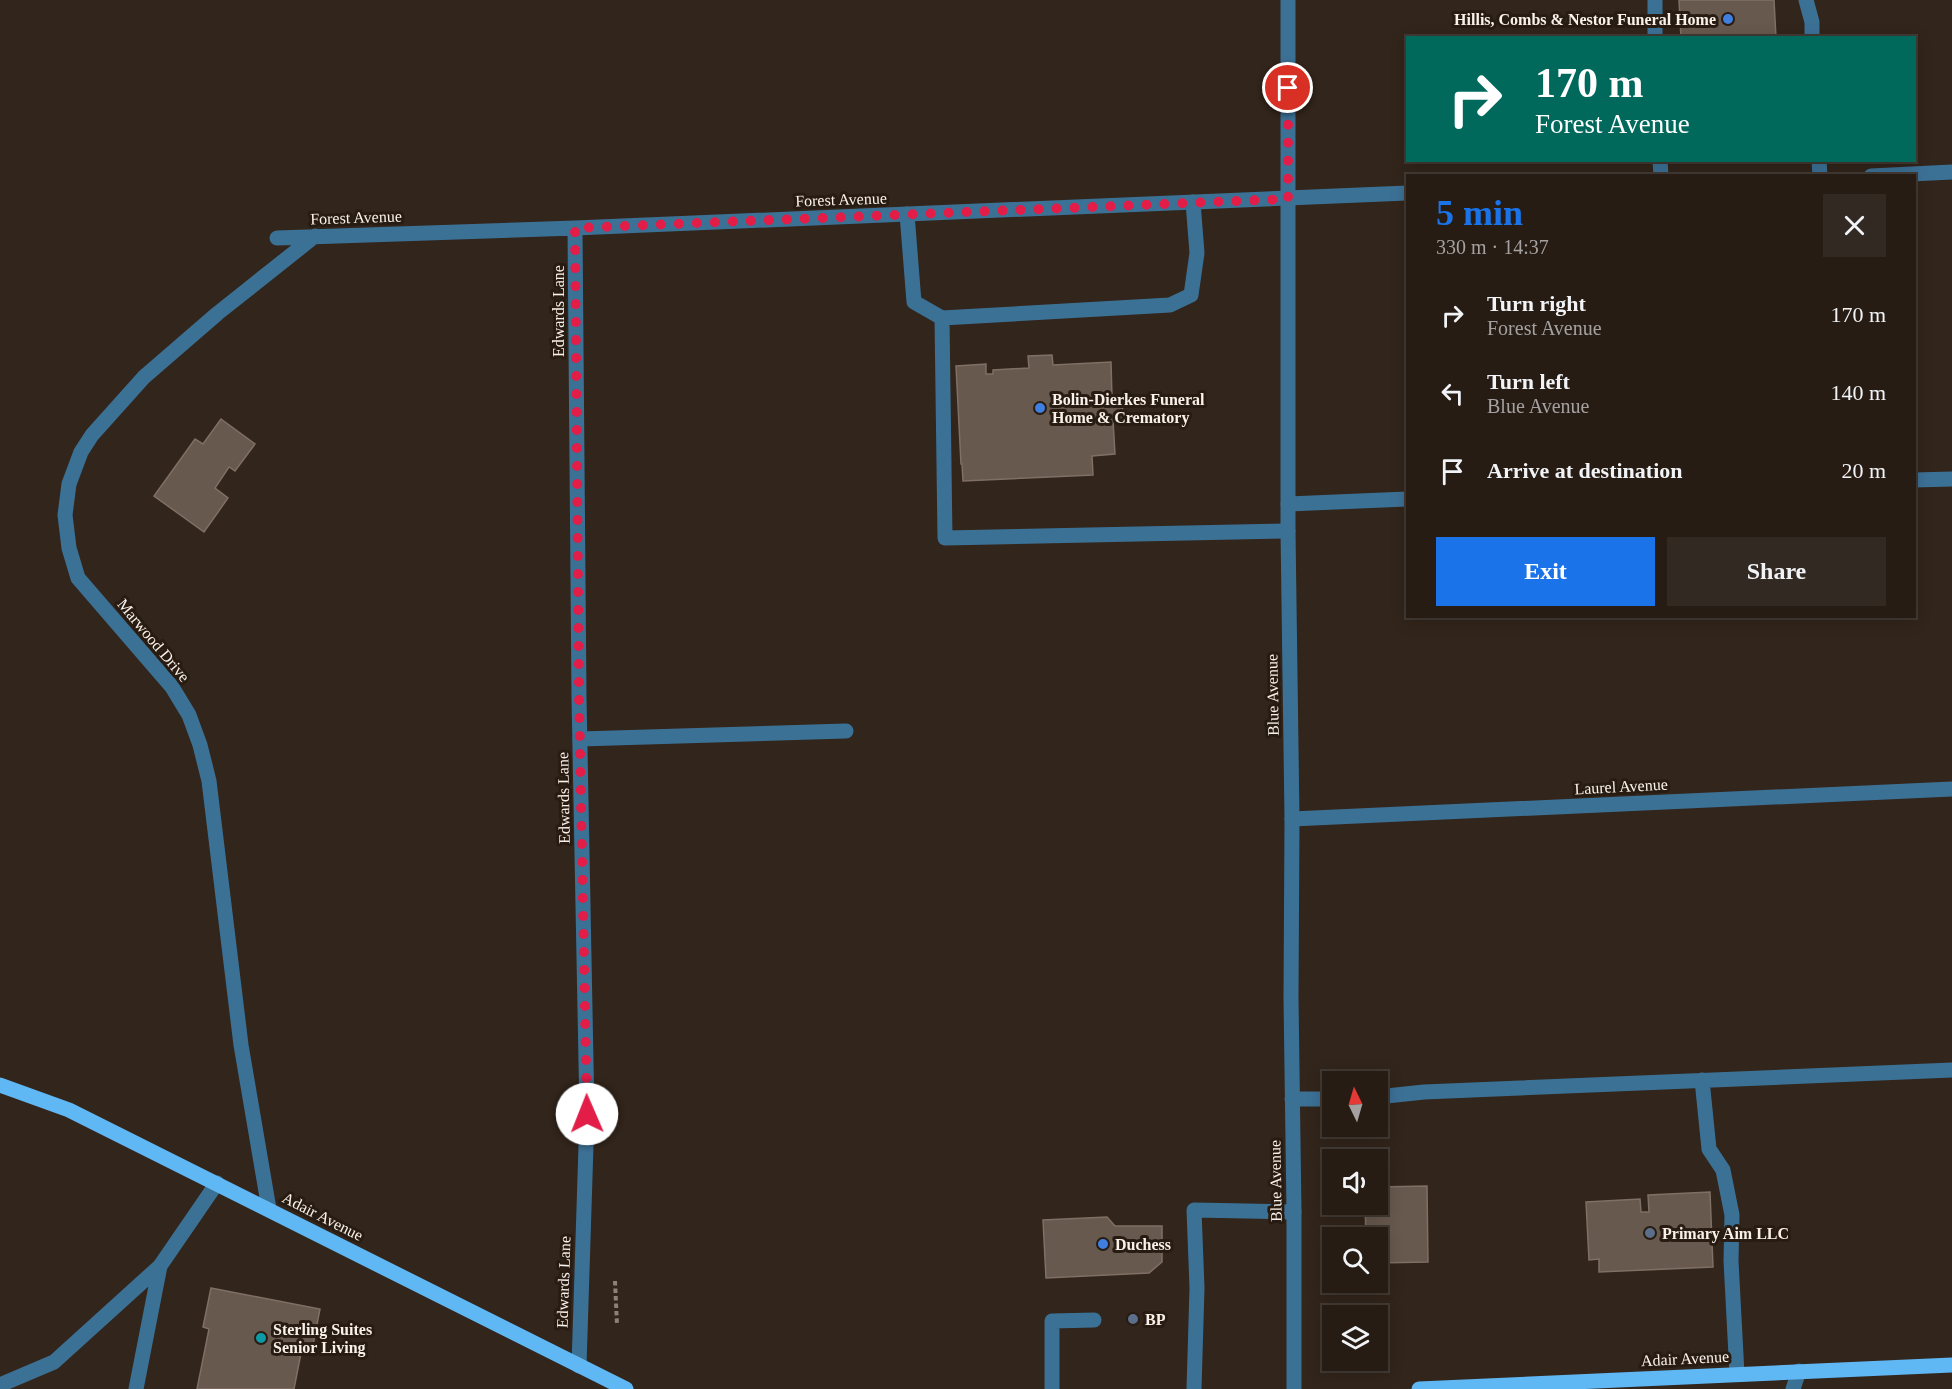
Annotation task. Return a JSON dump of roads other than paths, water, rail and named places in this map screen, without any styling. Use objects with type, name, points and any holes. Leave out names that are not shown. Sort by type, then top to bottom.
[{"type":"main road","name":"Adair Avenue","points":[[0,1085],[69,1110],[626,1389]]},
{"type":"main road","name":"Adair Avenue","points":[[1419,1389],[1952,1365]]},
{"type":"street","name":"Blue Avenue","points":[[1288,0],[1288,531],[1292,819],[1294,1389]]},
{"type":"street","points":[[1655,0],[1655,36]]},
{"type":"street","points":[[1806,0],[1812,22],[1812,36]]},
{"type":"street","points":[[1912,174],[1952,172]]},
{"type":"street","name":"Forest Avenue","points":[[277,238],[575,228],[1406,193]]},
{"type":"street","points":[[907,214],[915,302],[942,318],[1170,305],[1191,295],[1197,253],[1193,202]]},
{"type":"street","name":"Edwards Lane","points":[[575,228],[580,739],[587,1114],[579,1366]]},
{"type":"street","name":"Marwood Drive","points":[[269,1209],[241,1045],[209,781],[200,745],[189,715],[172,687],[78,578],[69,548],[65,515],[69,484],[81,452],[92,435],[114,410],[152,370],[315,236]]},
{"type":"street","points":[[942,318],[945,538],[1288,531]]},
{"type":"street","points":[[1916,480],[1952,479]]},
{"type":"street","points":[[1288,504],[1406,499]]},
{"type":"street","points":[[580,739],[846,732]]},
{"type":"street","name":"Laurel Avenue","points":[[1292,819],[1952,789]]},
{"type":"street","points":[[1388,1096],[1424,1092],[1952,1070]]},
{"type":"street","points":[[1702,1080],[1709,1149],[1723,1170],[1732,1215],[1731,1260],[1737,1374]]},
{"type":"street","points":[[1292,1099],[1322,1099]]},
{"type":"street","points":[[0,1385],[54,1362],[160,1266],[216,1183]]},
{"type":"street","points":[[1194,1389],[1197,1288],[1194,1210],[1294,1212]]},
{"type":"street","points":[[135,1389],[160,1266]]},
{"type":"street","points":[[1052,1389],[1052,1320],[1094,1320]]},
{"type":"street","points":[[1793,1389],[1799,1371]]},
{"type":"place","name":"Hillis, Combs & Nestor Funeral Home","points":[[1728,19]]},
{"type":"place","name":"Bolin-Dierkes Funeral Home & Crematory","points":[[1040,408]]},
{"type":"place","name":"Primary Aim LLC","points":[[1650,1233]]},
{"type":"place","name":"Duchess","points":[[1103,1244]]},
{"type":"place","name":"BP","points":[[1133,1319]]},
{"type":"place","name":"Sterling Suites Senior Living","points":[[261,1338]]}]
